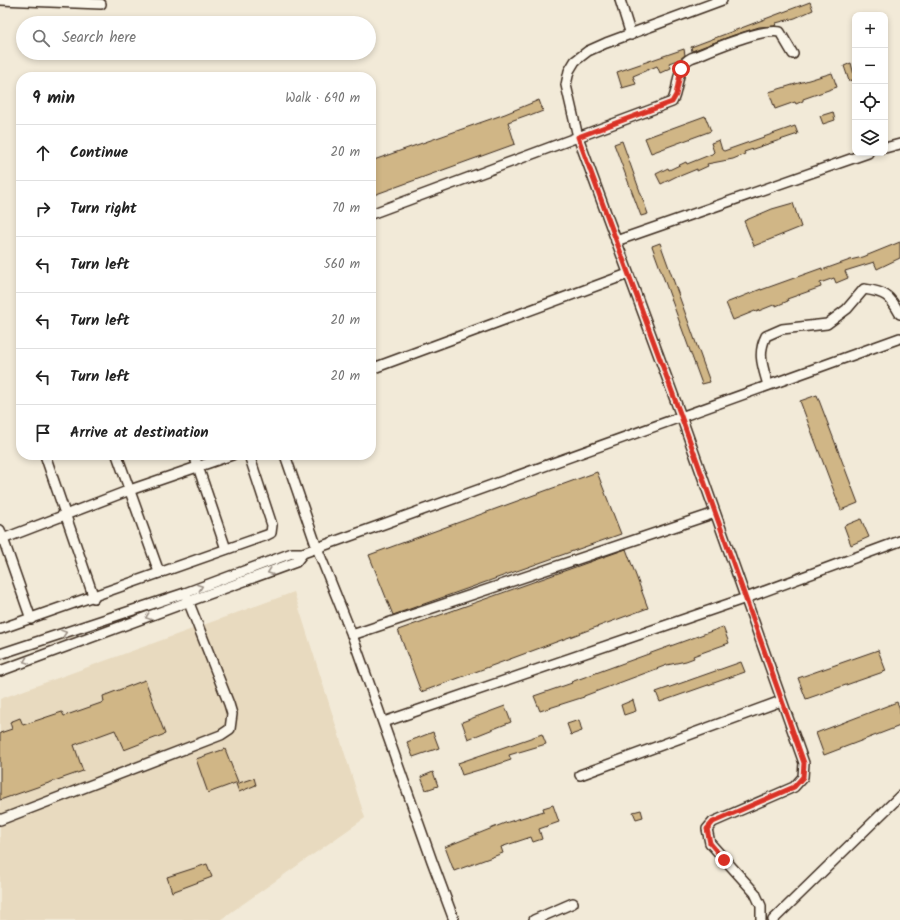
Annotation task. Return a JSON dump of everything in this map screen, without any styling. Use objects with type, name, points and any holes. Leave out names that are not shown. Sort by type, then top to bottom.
[{"type":"street","points":[[0,0],[101,4]]},
{"type":"street","points":[[620,0],[631,35]]},
{"type":"street","points":[[722,0],[588,51],[575,61],[569,71],[566,85],[578,137],[681,416],[804,763],[803,777],[794,787],[713,822],[707,829],[710,843],[755,893],[760,906],[761,920]]},
{"type":"street","points":[[376,212],[672,102],[676,95],[684,61],[691,58],[753,35],[772,30],[780,32],[793,54]]},
{"type":"street","points":[[888,147],[900,144]]},
{"type":"street","points":[[616,241],[859,156]]},
{"type":"street","points":[[376,367],[628,274]]},
{"type":"street","points":[[768,385],[761,359],[761,346],[766,336],[782,329],[827,324],[847,309],[864,289],[880,291],[892,300],[900,314]]},
{"type":"street","points":[[0,671],[296,562],[303,554],[317,548],[900,338]]},
{"type":"street","points":[[47,460],[94,598]]},
{"type":"street","points":[[119,460],[159,572]]},
{"type":"street","points":[[196,460],[226,549]]},
{"type":"street","points":[[31,619],[1,536],[218,460]]},
{"type":"street","points":[[0,630],[94,598],[159,572],[264,537],[271,533],[272,528],[251,460]]},
{"type":"street","points":[[287,460],[317,548],[352,634],[454,920]]},
{"type":"street","points":[[352,634],[715,513]]},
{"type":"street","points":[[384,722],[746,598],[900,541]]},
{"type":"street","points":[[0,654],[185,592],[292,553],[303,554]]},
{"type":"street","points":[[0,820],[221,735],[230,729],[232,714],[229,704],[185,592]]},
{"type":"street","points":[[580,775],[781,701]]},
{"type":"street","points":[[773,920],[900,796]]},
{"type":"street","points":[[534,920],[573,903]]},
{"type":"shaded area","points":[[294,592],[365,818],[220,920],[0,920],[0,699]]},
{"type":"building","points":[[810,2],[813,10],[795,18],[776,23],[775,26],[759,27],[734,35],[692,51],[691,47]]},
{"type":"building","points":[[684,49],[685,55],[680,59],[669,63],[671,68],[660,73],[657,66],[633,76],[636,84],[622,88],[617,72]]},
{"type":"building","points":[[851,63],[852,80],[849,81],[844,66]]},
{"type":"building","points":[[832,73],[837,87],[803,99],[803,101],[796,104],[795,102],[775,109],[769,92]]},
{"type":"building","points":[[539,100],[543,111],[508,122],[515,144],[376,194],[376,159],[505,114]]},
{"type":"building","points":[[833,112],[835,120],[823,124],[820,116]]},
{"type":"building","points":[[705,116],[711,131],[651,153],[645,138]]},
{"type":"building","points":[[795,126],[798,134],[744,152],[745,154],[733,159],[707,164],[708,166],[697,171],[697,169],[680,176],[679,175],[661,184],[656,174],[668,168],[669,170],[686,162],[687,164],[712,154],[714,152],[711,143],[719,140],[722,150],[724,151]]},
{"type":"building","points":[[622,141],[648,214],[641,216],[614,144]]},
{"type":"building","points":[[793,203],[801,227],[754,246],[744,221],[772,209]]},
{"type":"building","points":[[900,242],[900,258],[877,269],[874,262],[845,271],[848,278],[836,283],[834,278],[820,283],[821,287],[787,299],[788,301],[776,306],[776,304],[733,320],[726,303],[822,268],[822,270],[863,257]]},
{"type":"building","points":[[660,243],[710,382],[702,384],[652,246]]},
{"type":"building","points":[[817,395],[858,503],[841,510],[800,401]]},
{"type":"building","points":[[597,472],[621,534],[393,615],[369,555]]},
{"type":"building","points":[[861,519],[869,537],[851,545],[844,526]]},
{"type":"building","points":[[626,549],[648,608],[421,692],[398,630]]},
{"type":"building","points":[[723,627],[729,643],[693,656],[694,658],[686,661],[667,665],[584,697],[540,711],[534,696]]},
{"type":"building","points":[[878,650],[886,671],[806,699],[798,678]]},
{"type":"building","points":[[741,662],[745,672],[660,702],[656,692]]},
{"type":"building","points":[[145,680],[165,734],[124,750],[115,730],[74,745],[83,771],[0,800],[0,733],[12,729],[10,722],[20,718],[23,725],[62,712],[64,716],[104,702],[103,696]]},
{"type":"building","points":[[633,700],[636,711],[624,715],[621,705]]},
{"type":"building","points":[[897,702],[900,709],[900,726],[824,755],[816,733]]},
{"type":"building","points":[[505,706],[511,722],[468,739],[462,722]]},
{"type":"building","points":[[579,720],[582,731],[571,735],[567,724]]},
{"type":"building","points":[[433,732],[439,748],[413,757],[407,742]]},
{"type":"building","points":[[542,734],[546,744],[509,755],[511,760],[462,775],[458,763]]},
{"type":"building","points":[[225,749],[238,782],[208,793],[196,759]]},
{"type":"building","points":[[433,772],[438,786],[426,790],[421,777]]},
{"type":"building","points":[[254,778],[256,785],[239,792],[236,784]]},
{"type":"building","points":[[553,805],[559,822],[539,829],[542,839],[533,842],[531,837],[501,847],[503,853],[454,871],[445,847],[505,823],[544,811],[543,808]]},
{"type":"building","points":[[641,810],[643,817],[636,819],[633,812]]},
{"type":"building","points":[[207,864],[212,877],[172,892],[167,877]]},
{"type":"route","points":[[681,69],[676,95],[672,102],[578,137],[681,416],[804,763],[803,777],[794,787],[713,822],[707,829],[710,843],[724,860]]}]
